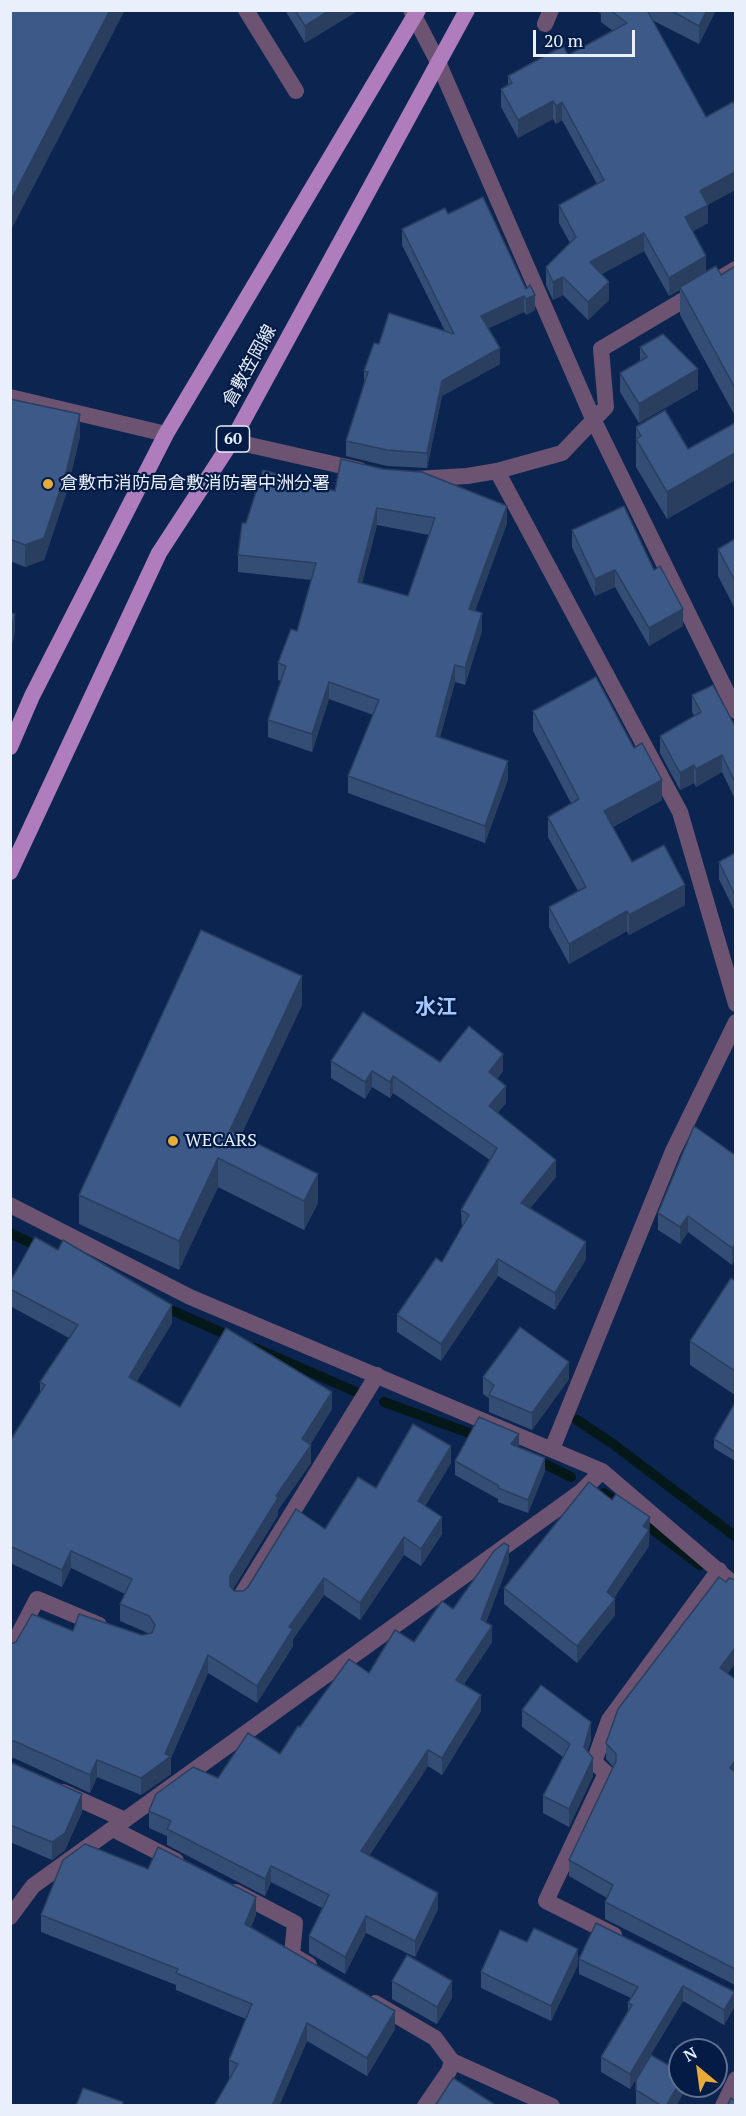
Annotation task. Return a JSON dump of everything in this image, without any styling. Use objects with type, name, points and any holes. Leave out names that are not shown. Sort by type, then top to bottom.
[{"type":"main road","name":"倉敷笠岡線","points":[[10,872],[159,552],[232,441],[467,10]]},
{"type":"main road","name":"倉敷笠岡線","points":[[10,747],[32,696],[166,434],[414,12]]},
{"type":"street","points":[[246,10],[296,91]]},
{"type":"street","points":[[414,12],[438,62],[594,421],[735,711]]},
{"type":"street","points":[[394,477],[423,479],[497,471],[562,453],[606,406],[601,349],[735,269]]},
{"type":"street","points":[[10,397],[166,434]]},
{"type":"street","points":[[232,441],[374,473]]},
{"type":"street","points":[[497,471],[680,812],[735,1004]]},
{"type":"street","points":[[552,1449],[673,1151],[735,1022]]},
{"type":"street","points":[[10,1205],[190,1297],[602,1471],[724,1576],[609,1720],[594,1762],[606,1773],[546,1901],[630,1943]]},
{"type":"street","points":[[239,1599],[377,1375]]},
{"type":"street","points":[[10,1917],[33,1886],[582,1491],[602,1471]]},
{"type":"street","points":[[10,1651],[37,1599],[113,1630]]},
{"type":"street","points":[[52,1787],[119,1824],[194,1870]]},
{"type":"street","points":[[224,1886],[295,1923],[292,1955],[323,1973]]},
{"type":"street","points":[[364,1997],[435,2038],[452,2061],[552,2106]]},
{"type":"street","points":[[425,2106],[449,2071],[452,2061]]},
{"type":"street","points":[[723,2106],[735,2079]]},
{"type":"building","points":[[10,10],[110,10],[10,202]]},
{"type":"building","points":[[295,10],[330,10],[305,26]]},
{"type":"building","points":[[610,10],[647,10],[706,117],[733,102],[735,105],[735,172],[700,191],[708,205],[685,217],[706,256],[669,278],[644,233],[590,262],[609,282],[588,302],[563,277],[553,282],[546,267],[576,237],[559,205],[604,180],[562,102],[556,106],[553,101],[518,120],[501,89],[512,83],[508,76],[563,46],[568,55],[627,23]]},
{"type":"building","points":[[670,10],[707,10],[699,26]]},
{"type":"building","points":[[483,197],[526,289],[530,285],[535,295],[526,299],[524,296],[481,316],[500,348],[442,381],[427,453],[387,450],[346,441],[368,372],[364,371],[374,343],[379,344],[389,313],[454,334],[402,229],[445,208],[448,214]]},
{"type":"building","points":[[716,266],[721,275],[734,267],[735,269],[735,388],[680,287]]},
{"type":"building","points":[[663,334],[698,369],[639,404],[620,373],[647,357],[640,347]]},
{"type":"building","points":[[10,399],[80,414],[67,469],[44,538],[25,545],[10,539]]},
{"type":"building","points":[[665,410],[688,449],[735,423],[735,453],[667,492],[636,439],[641,436],[636,427]]},
{"type":"building","points":[[341,459],[383,469],[422,472],[507,506],[469,609],[482,613],[465,668],[455,665],[436,736],[508,761],[485,826],[348,776],[379,700],[329,682],[312,734],[268,720],[286,666],[278,663],[291,629],[297,631],[316,563],[238,555],[242,523],[246,523],[263,470],[335,491]],"holes":[[[377,508],[435,518],[408,596],[358,582]]]},
{"type":"building","points":[[624,506],[654,570],[660,566],[683,609],[649,628],[615,570],[595,579],[572,530]]},
{"type":"building","points":[[735,539],[735,581],[718,549]]},
{"type":"building","points":[[10,613],[15,614],[10,633]]},
{"type":"building","points":[[596,677],[634,748],[642,743],[662,780],[604,811],[632,862],[664,845],[685,885],[629,915],[627,911],[569,944],[549,907],[586,887],[548,817],[579,799],[533,711]]},
{"type":"building","points":[[713,685],[735,726],[735,782],[722,755],[696,769],[694,765],[680,773],[660,736],[701,712],[692,695]]},
{"type":"building","points":[[735,853],[735,895],[719,862]]},
{"type":"building","points":[[201,930],[302,976],[230,1130],[318,1174],[304,1201],[218,1158],[179,1241],[79,1195]]},
{"type":"building","points":[[363,1012],[440,1062],[469,1026],[503,1054],[489,1072],[506,1086],[489,1106],[556,1160],[521,1203],[586,1242],[555,1293],[498,1259],[441,1344],[397,1315],[436,1258],[442,1262],[469,1215],[461,1210],[497,1148],[393,1076],[390,1082],[372,1071],[365,1082],[331,1061]]},
{"type":"building","points":[[694,1126],[735,1155],[735,1244],[732,1248],[688,1216],[680,1227],[658,1213]]},
{"type":"building","points":[[35,1237],[58,1250],[63,1240],[172,1305],[129,1377],[180,1407],[226,1328],[332,1392],[302,1439],[311,1445],[276,1496],[278,1498],[230,1576],[230,1586],[234,1591],[243,1591],[248,1587],[296,1509],[325,1529],[358,1477],[376,1488],[413,1424],[451,1446],[418,1501],[442,1517],[421,1549],[404,1537],[360,1603],[324,1578],[289,1627],[293,1629],[257,1686],[208,1655],[165,1754],[171,1756],[141,1778],[97,1760],[90,1775],[14,1741],[10,1742],[10,1644],[16,1642],[32,1614],[73,1631],[79,1614],[142,1635],[152,1633],[155,1625],[149,1616],[120,1604],[132,1579],[71,1551],[62,1570],[10,1546],[10,1441],[45,1385],[40,1382],[78,1325],[10,1289],[10,1282]]},
{"type":"building","points":[[731,1278],[735,1281],[735,1371],[690,1341]]},
{"type":"building","points":[[520,1327],[569,1362],[532,1413],[489,1395],[494,1385],[483,1377]]},
{"type":"building","points":[[735,1403],[735,1452],[714,1439]]},
{"type":"building","points":[[479,1417],[519,1434],[511,1444],[545,1458],[528,1500],[498,1488],[499,1486],[455,1461]]},
{"type":"building","points":[[589,1482],[612,1500],[616,1494],[650,1517],[643,1526],[649,1530],[607,1592],[615,1599],[577,1646],[504,1588]]},
{"type":"building","points":[[504,1543],[509,1546],[481,1619],[492,1626],[456,1680],[481,1695],[442,1758],[428,1750],[361,1851],[438,1893],[415,1941],[366,1916],[345,1957],[309,1936],[329,1895],[271,1866],[265,1879],[167,1829],[171,1821],[149,1811],[156,1794],[193,1767],[218,1778],[248,1733],[280,1754],[298,1726],[300,1727],[349,1659],[369,1673],[395,1630],[414,1642],[442,1601],[453,1609],[494,1551]]},
{"type":"building","points":[[719,1577],[726,1582],[729,1578],[735,1580],[735,1648],[720,1668],[735,1679],[735,1761],[730,1768],[735,1772],[735,1969],[605,1902],[613,1885],[569,1860],[616,1761],[616,1754],[606,1743],[618,1709]]},
{"type":"building","points":[[541,1685],[591,1722],[584,1747],[593,1758],[569,1809],[543,1796],[570,1744],[522,1710]]},
{"type":"building","points":[[10,1762],[82,1794],[65,1833],[52,1842],[10,1825]]},
{"type":"building","points":[[85,1844],[148,1869],[158,1847],[256,1897],[245,1924],[395,2011],[367,2058],[307,2023],[272,2106],[214,2106],[238,2064],[229,2060],[252,2004],[176,1973],[178,1969],[41,1915],[63,1860]]},
{"type":"building","points":[[596,1923],[735,1992],[724,2010],[683,1986],[630,2074],[601,2057],[632,2005],[628,2003],[638,1987],[579,1959]]},
{"type":"building","points":[[534,1928],[578,1949],[551,2006],[481,1972],[500,1930],[527,1942]]},
{"type":"building","points":[[407,1955],[452,1981],[437,2007],[392,1981]]},
{"type":"building","points":[[651,2055],[668,2065],[668,2098],[671,2098],[666,2106],[662,2106],[636,2090],[636,2080]]},
{"type":"building","points":[[453,2078],[494,2104],[494,2106],[435,2106]]},
{"type":"building","points":[[83,2088],[123,2102],[122,2106],[76,2106]]},
{"type":"building","points":[[731,2098],[735,2101],[735,2106],[727,2106]]},
{"type":"waterway","points":[[10,1233],[43,1249]]},
{"type":"waterway","points":[[160,1305],[236,1339]]},
{"type":"waterway","points":[[255,1348],[354,1391]]},
{"type":"waterway","points":[[384,1402],[483,1438]]},
{"type":"waterway","points":[[577,1420],[613,1444],[736,1537]]},
{"type":"waterway","points":[[533,1458],[571,1477]]},
{"type":"waterway","points":[[604,1493],[623,1507]]},
{"type":"waterway","points":[[640,1520],[700,1565]]},
{"type":"place","name":"倉敷市消防局倉敷消防署中洲分署","points":[[48,484]]},
{"type":"place","name":"WECARS","points":[[173,1141]]},
{"type":"district","name":"水江","points":[[436,1008]]}]
